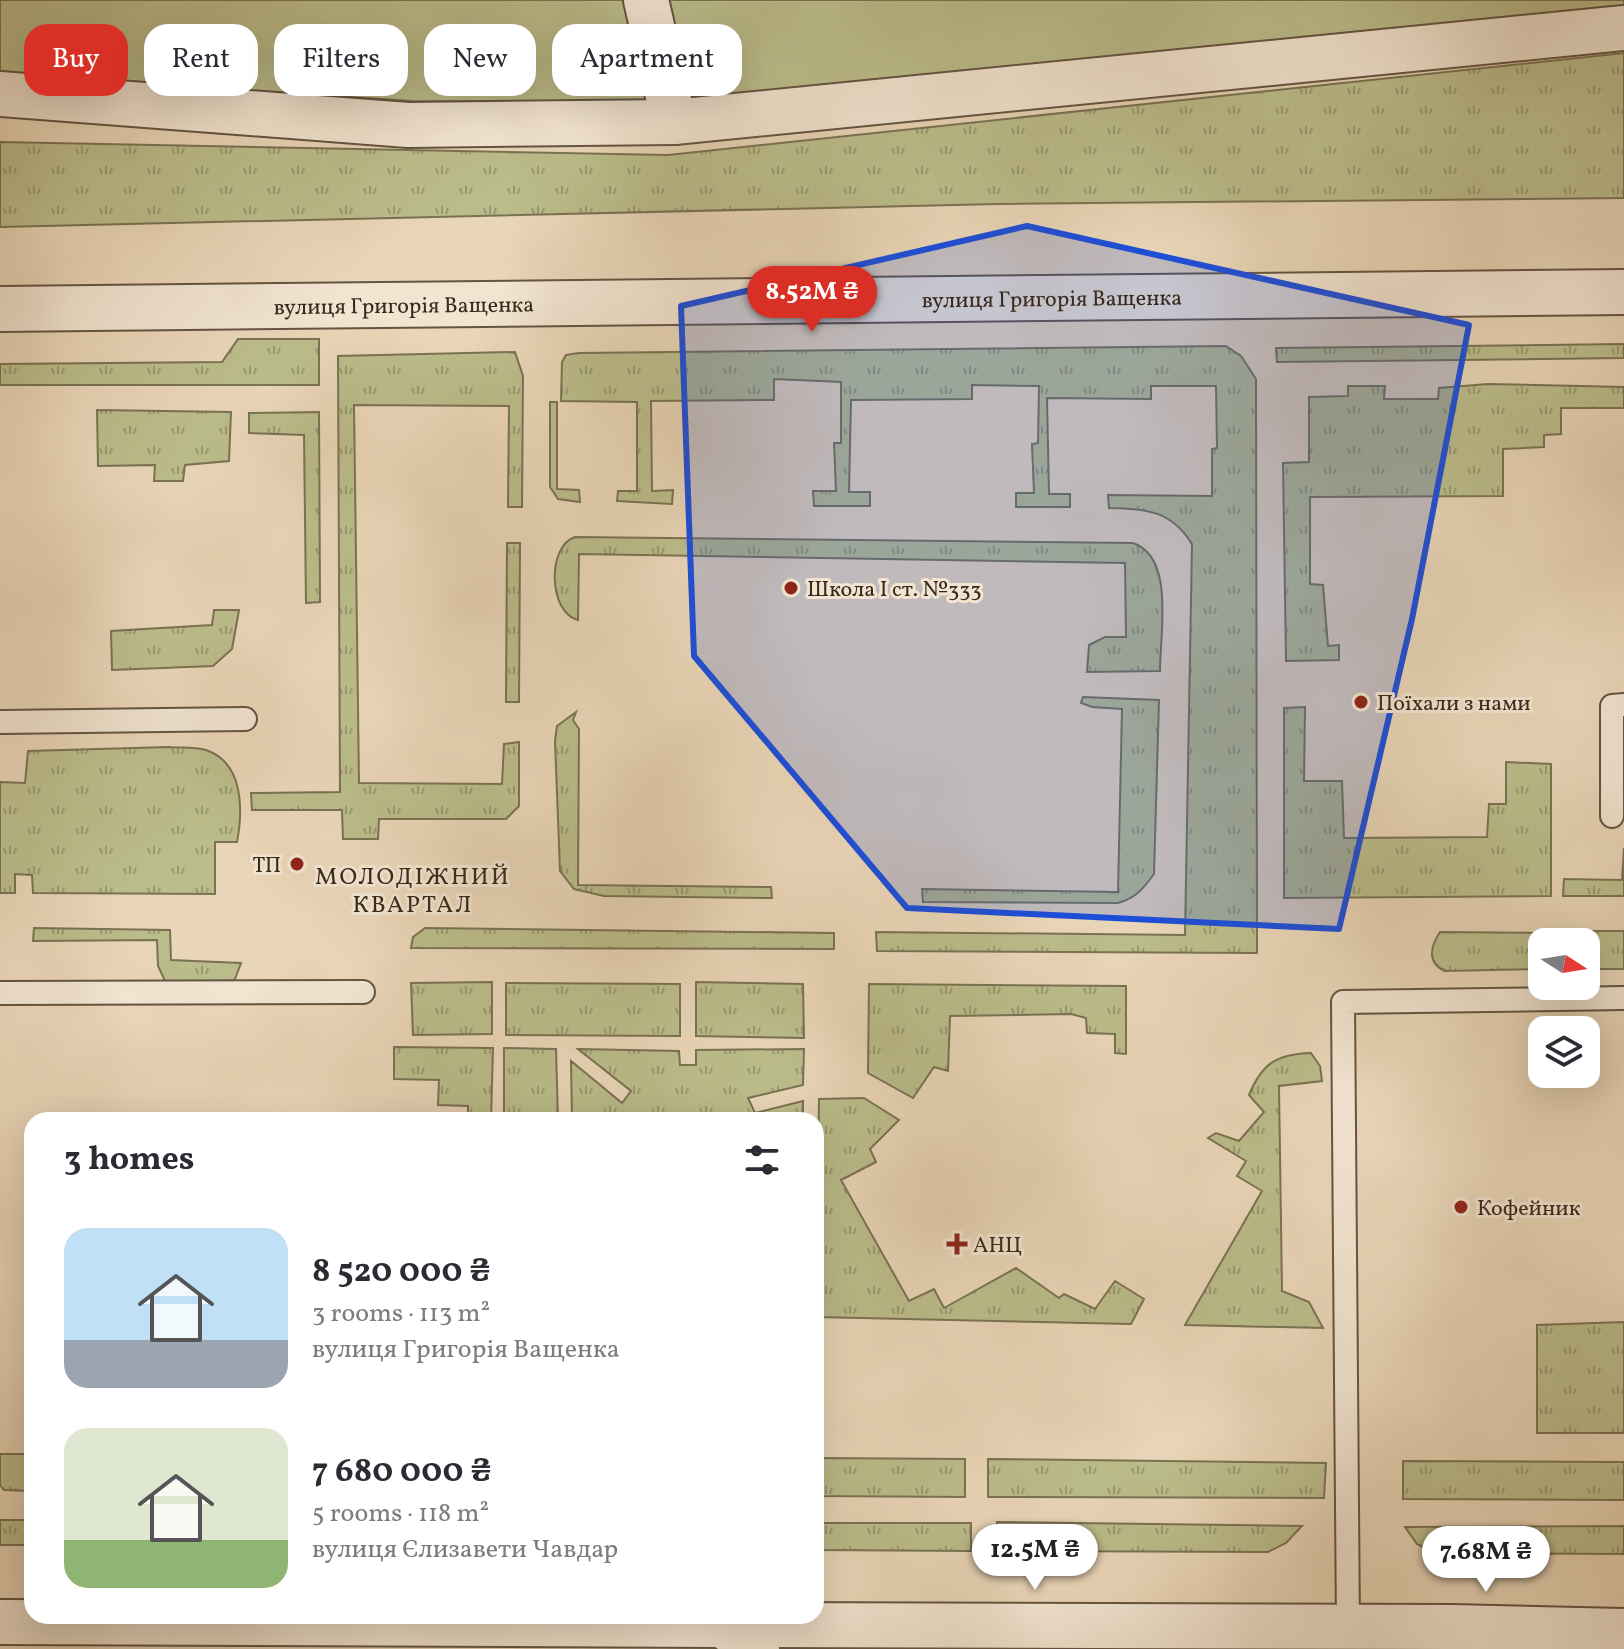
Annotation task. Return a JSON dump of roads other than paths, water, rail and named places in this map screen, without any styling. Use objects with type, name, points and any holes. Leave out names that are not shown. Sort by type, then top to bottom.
[{"type":"street","points":[[646,0],[674,122]]},
{"type":"street","points":[[0,94],[408,125],[674,122],[1624,28]]},
{"type":"street","name":"вулиця Григорія Ващенка","points":[[0,309],[1624,292]]},
{"type":"street","points":[[0,1622],[24,1624]]},
{"type":"street","points":[[27,1624],[191,1636],[740,1637],[1453,1627],[1624,1631]]},
{"type":"street","points":[[1283,1649],[1348,1629]]},
{"type":"lane","points":[[1612,816],[1612,706],[1624,705]]},
{"type":"lane","points":[[0,722],[245,719]]},
{"type":"lane","points":[[0,993],[363,992]]},
{"type":"lane","points":[[1348,1629],[1343,1002],[1624,998]]},
{"type":"place","name":"Школа І ст. №333","points":[[791,588]]},
{"type":"place","name":"Поїхали з нами","points":[[1361,702]]},
{"type":"place","name":"ТП","points":[[297,864]]},
{"type":"place","name":"Кофейник","points":[[1461,1207]]},
{"type":"place","name":"АНЦ","points":[[957,1244]]},
{"type":"district","name":"МОЛОДІЖНИЙ КВАРТАЛ","points":[[413,890]]}]
